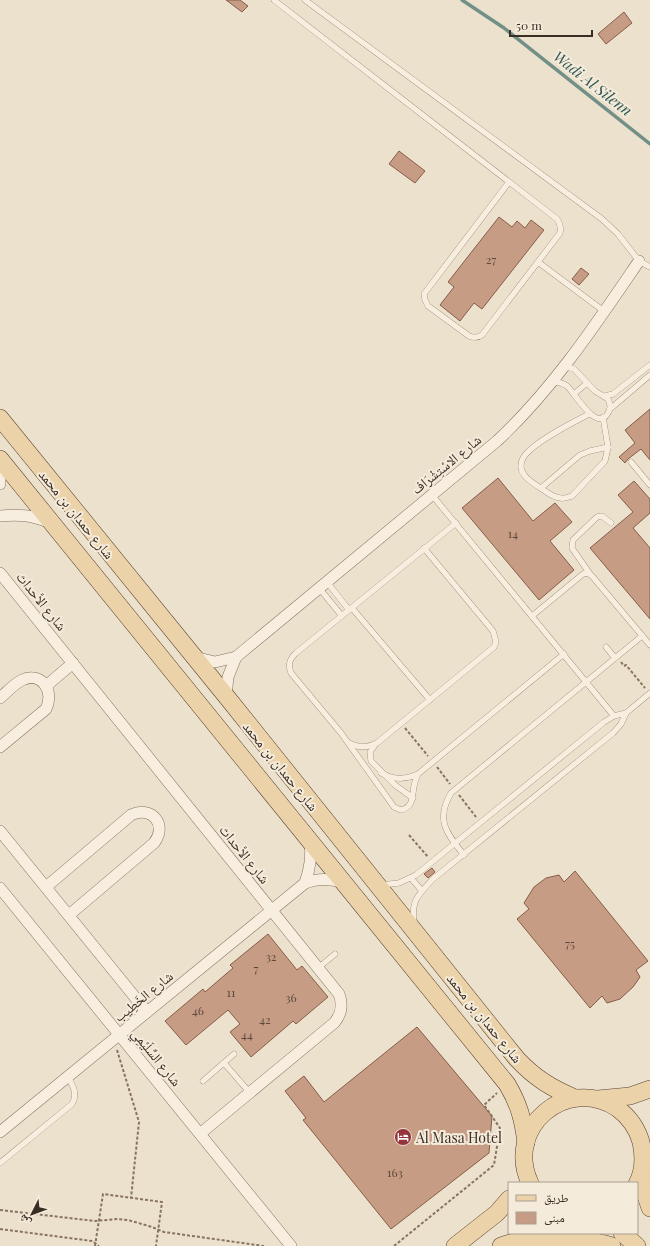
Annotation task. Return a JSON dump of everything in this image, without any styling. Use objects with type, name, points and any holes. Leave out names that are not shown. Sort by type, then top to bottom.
[{"type":"main road","name":"شارع حمدان بن محمد","points":[[0,418],[226,696],[414,932],[527,1069],[555,1090],[575,1098]]},
{"type":"main road","name":"شارع حمدان بن محمد","points":[[0,459],[507,1084],[520,1109],[526,1143]]},
{"type":"main road","points":[[518,1182],[524,1164],[526,1143],[531,1130],[544,1113],[561,1102],[575,1098],[596,1099],[630,1096],[650,1089]]},
{"type":"main road","points":[[596,1099],[610,1104],[622,1112],[632,1123],[639,1136],[643,1157],[645,1193],[650,1208]]},
{"type":"main road","points":[[638,1182],[650,1134]]},
{"type":"main road","points":[[524,1164],[530,1182]]},
{"type":"main road","points":[[455,1246],[497,1213],[508,1200]]},
{"type":"main road","points":[[490,1246],[508,1232]]},
{"type":"main road","points":[[623,1234],[637,1246]]},
{"type":"main road","points":[[501,1246],[536,1237],[596,1242],[612,1246]]},
{"type":"street","name":"شارع الاسْتِشْرَاف","points":[[193,657],[215,662],[236,657],[503,436],[524,415],[564,366],[605,312],[639,261]]},
{"type":"street","points":[[0,468],[0,484]]},
{"type":"street","points":[[0,516],[27,515],[40,518],[53,524]]},
{"type":"street","name":"شارع الأحداث","points":[[0,573],[339,994],[342,1006],[338,1018],[201,1134]]},
{"type":"street","name":"شارع الاسْتِشْرَاف","points":[[226,696],[228,677],[236,657]]},
{"type":"street","points":[[46,686],[73,664]]},
{"type":"street","points":[[0,698],[22,680],[30,678],[36,678],[42,682],[46,686],[50,696],[46,709],[0,747]]},
{"type":"street","points":[[46,887],[131,815],[137,812],[143,812],[154,817],[159,824],[160,830],[154,843],[68,915]]},
{"type":"street","name":"شارع السِّلَيْمِي","points":[[1,836],[46,887],[147,1012]]},
{"type":"street","points":[[304,882],[308,874],[311,858],[310,840]]},
{"type":"street","points":[[304,882],[329,879],[345,884]]},
{"type":"street","name":"شارع الخَطِيب","points":[[0,1132],[120,1035],[304,882]]},
{"type":"street","name":"شارع السِّلَيْمِي","points":[[2,895],[120,1035],[291,1246]]},
{"type":"lane","points":[[274,0],[557,219],[559,222],[560,232],[484,332],[476,337],[469,336],[428,306],[424,300],[425,291],[509,182]]},
{"type":"lane","points":[[305,0],[602,219],[618,234],[639,261],[650,267]]},
{"type":"lane","points":[[538,262],[605,312]]},
{"type":"lane","points":[[604,396],[613,394],[650,365]]},
{"type":"lane","points":[[564,366],[574,368],[595,391],[604,396],[609,402],[609,409]]},
{"type":"lane","points":[[552,381],[562,384],[574,394],[589,414],[595,418],[606,415],[609,409],[650,375]]},
{"type":"lane","points":[[574,394],[587,383]]},
{"type":"lane","points":[[589,414],[543,440],[527,453],[523,458],[521,465],[525,478],[557,498],[568,498],[572,496],[602,466],[605,461],[608,447],[602,417]]},
{"type":"lane","points":[[541,488],[580,455],[608,447]]},
{"type":"lane","points":[[631,462],[650,485]]},
{"type":"lane","points":[[432,495],[614,716]]},
{"type":"lane","points":[[611,523],[602,516],[597,517],[572,540],[572,548],[590,574],[650,645]]},
{"type":"lane","points":[[418,774],[414,786],[413,798],[409,807],[401,810],[394,807],[348,742],[291,673],[289,662],[292,657],[456,523]]},
{"type":"lane","points":[[348,742],[360,747],[370,746],[377,742],[490,652],[496,642],[493,631],[424,548]]},
{"type":"lane","points":[[532,616],[583,574],[590,574]]},
{"type":"lane","points":[[323,585],[350,609],[430,700]]},
{"type":"lane","points":[[323,585],[342,616]]},
{"type":"lane","points":[[464,855],[447,832],[444,815],[446,804],[454,789],[642,636]]},
{"type":"lane","points":[[606,647],[616,658]]},
{"type":"lane","points":[[381,773],[403,779],[418,774],[564,654]]},
{"type":"lane","points":[[414,932],[413,907],[416,897],[434,879],[613,733],[621,724],[626,713],[650,693]]},
{"type":"lane","points":[[377,885],[399,884],[411,878],[604,722],[614,716],[626,713]]},
{"type":"lane","points":[[377,742],[372,748],[370,757],[371,761],[381,773],[402,791],[413,798]]},
{"type":"lane","points":[[411,878],[422,891]]},
{"type":"lane","points":[[318,968],[334,954]]},
{"type":"lane","points":[[203,1081],[234,1054]]},
{"type":"lane","points":[[224,1063],[250,1093]]},
{"type":"lane","points":[[0,1163],[72,1104],[75,1092],[68,1077]]},
{"type":"path","points":[[616,658],[624,666],[626,665],[650,693]]},
{"type":"path","points":[[401,723],[481,822]]},
{"type":"path","points":[[409,834],[432,862]]},
{"type":"path","points":[[120,1035],[117,1051],[139,1122],[131,1198]]},
{"type":"path","points":[[394,1246],[494,1165],[500,1128],[484,1105],[507,1084]]},
{"type":"path","points":[[95,1245],[102,1194],[162,1202],[156,1246]]},
{"type":"path","points":[[0,1210],[95,1221],[117,1219],[128,1220],[140,1222],[164,1232],[264,1246]]},
{"type":"path","points":[[0,1229],[92,1242],[99,1246]]},
{"type":"building","points":[[226,0],[240,0],[248,6],[242,12]]},
{"type":"building","points":[[624,12],[632,23],[606,44],[598,34]]},
{"type":"building","points":[[399,151],[425,171],[415,183],[389,164]]},
{"type":"building","points":[[499,217],[512,227],[517,221],[525,228],[531,220],[544,230],[482,309],[474,303],[460,321],[440,305],[454,287],[448,282]]},
{"type":"building","points":[[581,268],[589,274],[579,285],[572,279]]},
{"type":"building","points":[[650,409],[650,460],[641,449],[625,463],[619,457],[635,443],[625,430]]},
{"type":"building","points":[[498,478],[533,521],[555,503],[572,522],[550,541],[574,570],[539,600],[462,508]]},
{"type":"building","points":[[634,481],[650,499],[650,513],[633,528],[650,548],[650,619],[590,548],[633,512],[618,495]]},
{"type":"building","points":[[432,868],[435,872],[428,878],[424,874]]},
{"type":"building","points":[[575,871],[648,961],[636,970],[640,977],[633,987],[620,999],[607,1003],[602,996],[590,1008],[517,919],[529,909],[524,903],[534,887],[546,878],[559,875],[564,882]]},
{"type":"building","points":[[268,934],[297,970],[302,966],[328,997],[296,1024],[293,1021],[251,1057],[230,1032],[240,1024],[228,1010],[186,1045],[165,1021],[203,989],[205,992],[233,968],[230,965]]},
{"type":"building","name":"Al Masa Hotel","points":[[417,1027],[492,1116],[489,1153],[391,1229],[303,1120],[306,1118],[285,1091],[304,1076],[324,1102]]},
{"type":"waterway","name":"Wadi Al Silenn","points":[[462,0],[504,28],[650,144]]},
{"type":"place","name":"Al Masa Hotel","points":[[403,1137]]}]
